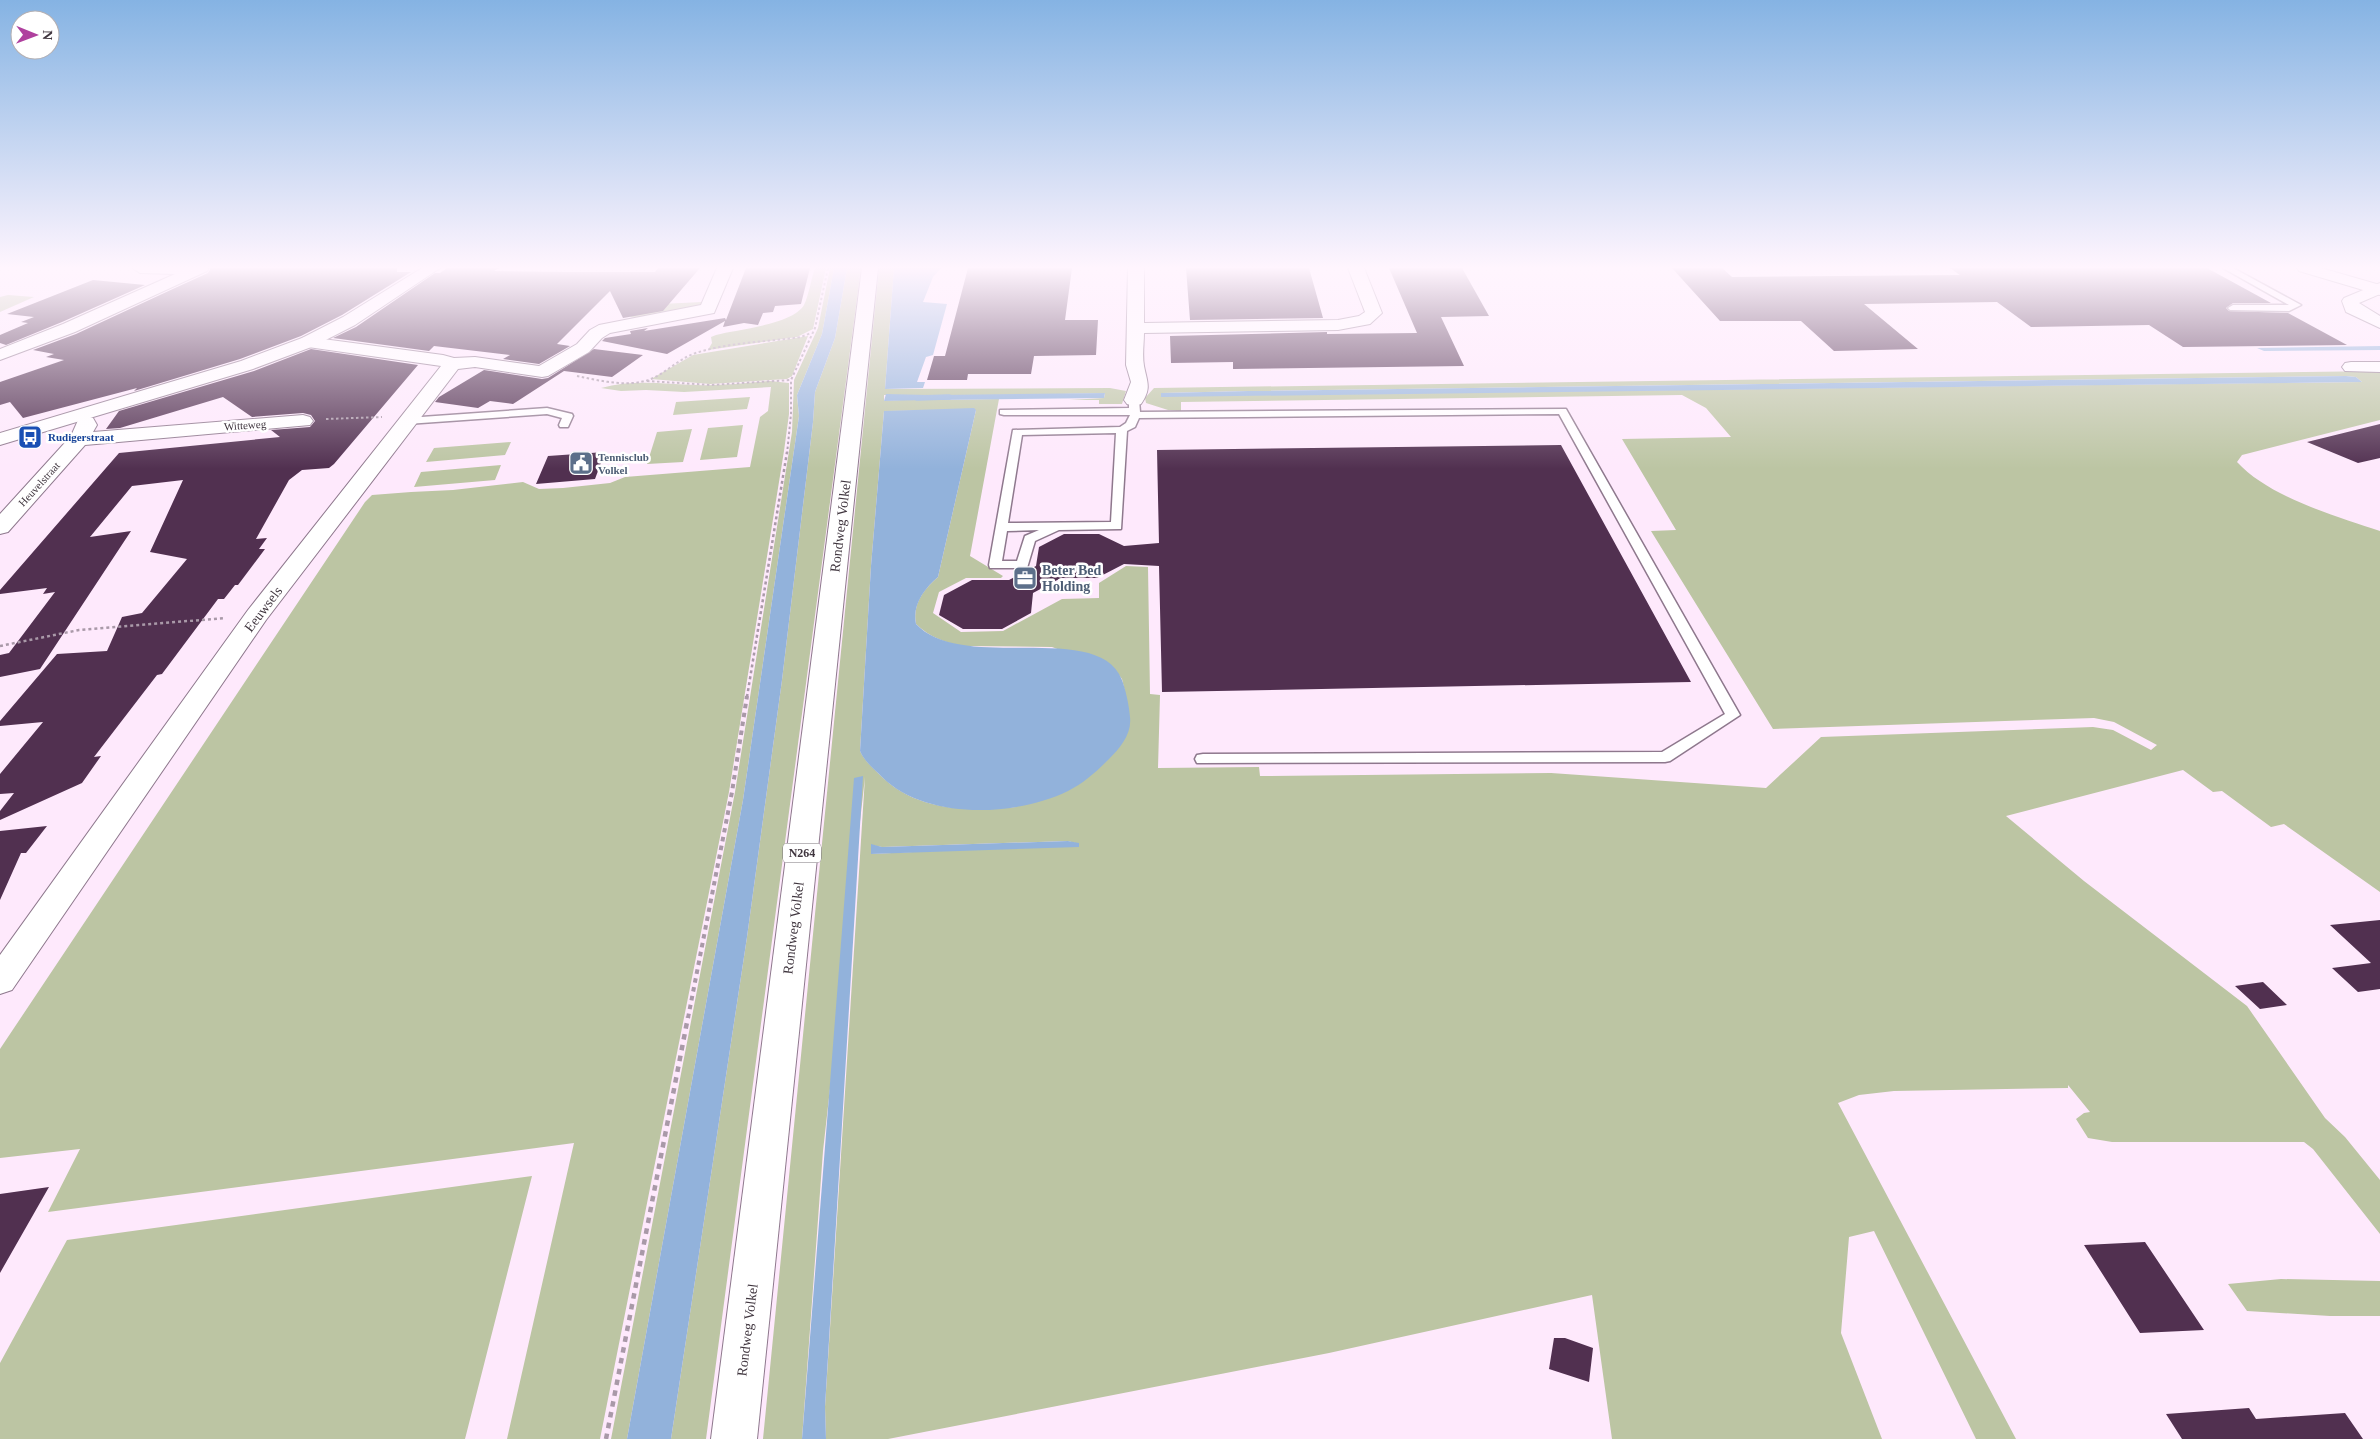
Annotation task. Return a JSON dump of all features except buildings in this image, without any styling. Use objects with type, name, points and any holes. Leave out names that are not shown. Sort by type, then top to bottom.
[{"type":"street","points":[[0,355],[51,335]]},
{"type":"street","points":[[0,439],[247,364],[308,342],[321,335]]},
{"type":"street","points":[[308,342],[443,360],[452,364],[475,362],[542,372],[583,348],[595,335]]},
{"type":"street","name":"Rondweg Volkel","points":[[734,1439],[862,335]]},
{"type":"street","points":[[1134,408],[1140,382],[1135,365],[1135,335]]},
{"type":"street","name":"Eeuwsels","points":[[0,981],[257,615],[452,364]]},
{"type":"street","points":[[2351,367],[2380,367]]},
{"type":"street","points":[[79,438],[87,425],[86,420],[80,416]]},
{"type":"street","name":"Witteweg","points":[[79,438],[303,421]]},
{"type":"street","name":"Heuvelstraat","points":[[0,527],[79,438]]},
{"type":"lane","points":[[1057,526],[1029,539],[1022,565],[995,566],[1017,432],[1122,430],[1131,425],[1134,408]]},
{"type":"lane","points":[[1004,412],[1134,408],[1562,411],[1733,715],[1665,757],[1203,759]]},
{"type":"lane","points":[[409,418],[547,411],[568,416],[564,425]]},
{"type":"lane","points":[[1002,527],[1116,526],[1122,430]]},
{"type":"path","points":[[644,380],[659,375],[679,361],[695,354],[806,335]]},
{"type":"path","points":[[606,1439],[732,792],[787,451],[791,414],[791,380],[810,335]]},
{"type":"path","points":[[542,372],[625,382],[644,380],[711,385],[791,380]]},
{"type":"path","points":[[303,421],[409,418]]},
{"type":"path","points":[[0,646],[79,630],[257,615]]},
{"type":"green space","points":[[716,335],[801,335],[708,350],[712,343],[711,337]]},
{"type":"green space","points":[[815,335],[822,335],[797,395],[799,416],[743,800],[627,1439],[611,1439],[735,792],[792,432],[794,380]]},
{"type":"green space","points":[[835,335],[852,335],[706,1439],[671,1439],[747,937],[782,680],[815,392]]},
{"type":"green space","points":[[872,335],[889,335],[885,389],[1110,388],[1126,391],[1122,404],[1099,404],[1099,400],[1069,400],[1104,398],[1105,393],[929,397],[884,395],[884,401],[937,398],[937,400],[999,399],[970,556],[1003,576],[1001,578],[966,578],[939,592],[933,613],[961,632],[1003,631],[1062,599],[1099,598],[1099,583],[1126,566],[1148,567],[1150,694],[1160,695],[1158,768],[1259,767],[1260,776],[1551,773],[1766,788],[1821,737],[2093,727],[2113,730],[2151,750],[2157,745],[2114,722],[2094,718],[1773,729],[1651,531],[1676,530],[1622,439],[1731,437],[1706,408],[1682,395],[1181,402],[1181,411],[1168,410],[1146,403],[1145,398],[1154,388],[2380,371],[2380,420],[2242,455],[2237,462],[2250,474],[2284,495],[2323,512],[2380,531],[2380,892],[2284,824],[2271,827],[2222,791],[2213,792],[2183,770],[2006,816],[2084,881],[2247,1006],[2325,1118],[2345,1137],[2380,1180],[2380,1234],[2313,1149],[2304,1142],[2112,1142],[2088,1138],[2076,1119],[2084,1113],[2090,1112],[2068,1085],[2068,1088],[1894,1091],[1859,1095],[1838,1103],[2016,1439],[1976,1439],[1874,1231],[1849,1237],[1841,1333],[1882,1439],[1612,1439],[1592,1295],[1329,1353],[888,1439],[826,1439],[825,1407],[865,777],[823,1151],[802,1439],[763,1439]],"holes":[[[2356,377],[2362,382],[1161,396],[1162,393],[1248,391]],[[976,410],[938,577],[920,597],[916,610],[916,624],[938,639],[964,646],[1052,647],[1115,670],[1122,679],[1125,692],[1016,807],[979,809],[943,806],[909,796],[879,774],[860,751],[871,566],[884,411]],[[1068,841],[1079,844],[871,854],[871,845],[882,847]]]},
{"type":"green space","points":[[808,336],[792,376],[787,379],[710,384],[651,379],[693,355]]},
{"type":"green space","points":[[770,381],[789,383],[789,414],[784,451],[729,792],[600,1439],[507,1439],[574,1143],[48,1212],[80,1149],[0,1158],[0,1049],[365,502],[372,495],[453,490],[523,482],[539,489],[563,488],[610,483],[625,477],[750,467],[760,417],[768,411],[771,387],[684,392],[621,391],[601,388],[637,383],[715,385]]},
{"type":"green space","points":[[750,397],[747,409],[673,415],[676,402]]},
{"type":"green space","points":[[743,425],[737,457],[700,460],[708,428]]},
{"type":"green space","points":[[692,429],[683,462],[647,464],[657,432]]},
{"type":"green space","points":[[511,442],[505,455],[426,462],[434,448]]},
{"type":"green space","points":[[501,465],[495,480],[414,487],[421,472]]},
{"type":"green space","points":[[532,1176],[465,1439],[0,1439],[0,1363],[67,1240]]},
{"type":"green space","points":[[2281,1279],[2380,1281],[2380,1316],[2330,1316],[2247,1311],[2228,1284]]},
{"type":"water","points":[[822,335],[835,335],[815,392],[782,680],[747,937],[671,1439],[627,1439],[743,800],[799,416],[797,395]]},
{"type":"water","points":[[889,335],[938,335],[933,355],[926,357],[917,382],[925,382],[923,388],[885,389]]},
{"type":"water","points":[[2380,346],[2380,350],[2264,351],[2257,348]]},
{"type":"water","points":[[2356,377],[2362,382],[1161,397],[1161,393],[1248,391]]},
{"type":"water","points":[[1105,393],[1104,398],[937,400],[938,395]]},
{"type":"water","points":[[886,394],[929,395],[928,400],[884,401]]},
{"type":"water","points":[[974,408],[976,410],[938,577],[920,598],[916,610],[916,624],[937,638],[965,645],[996,648],[1059,649],[1086,653],[1108,662],[1122,680],[1127,698],[1130,723],[1127,735],[1113,755],[1090,777],[1068,791],[1047,800],[1023,806],[971,810],[946,807],[922,801],[900,791],[867,762],[860,751],[871,566],[884,411]]},
{"type":"water","points":[[863,776],[825,1407],[826,1439],[802,1439],[854,778]]},
{"type":"water","points":[[1068,841],[1079,843],[1079,847],[871,854],[871,844],[882,847]]},
{"type":"waterway","points":[[917,398],[949,397]]},
{"type":"place","name":"Rudigerstraat","points":[[30,437]]},
{"type":"place","name":"Tennisclub Volkel","points":[[581,463]]},
{"type":"place","name":"Beter Bed Holding","points":[[1025,578]]}]
